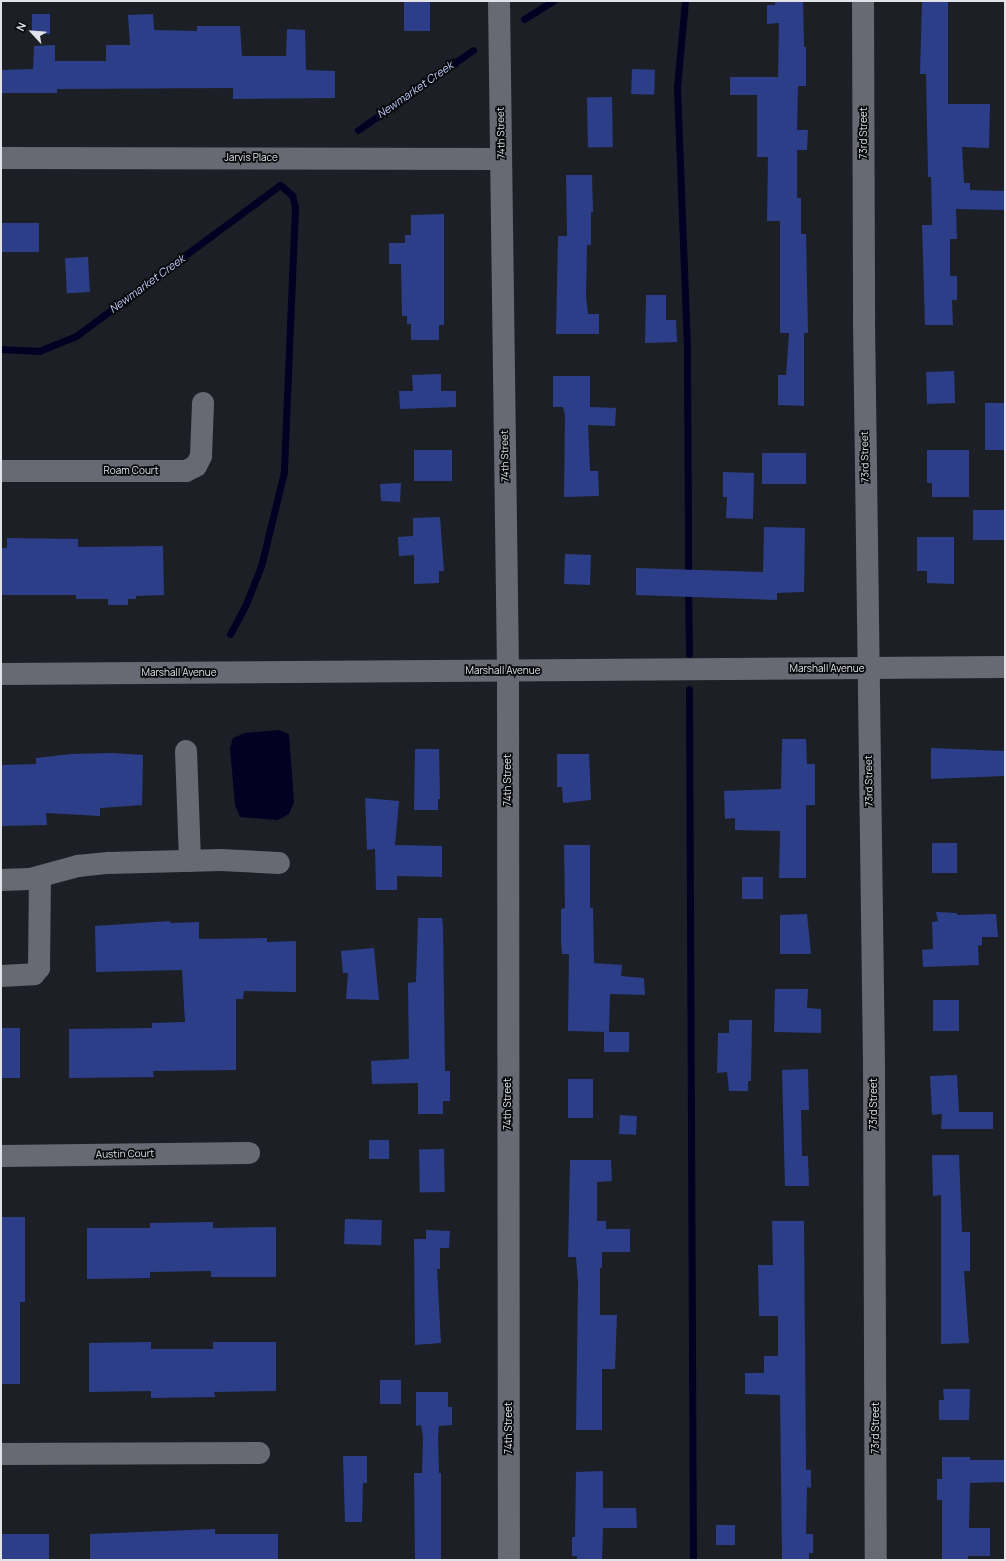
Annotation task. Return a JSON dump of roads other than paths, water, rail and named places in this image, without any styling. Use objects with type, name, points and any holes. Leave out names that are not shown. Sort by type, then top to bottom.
[{"type":"street","name":"74th Street","points":[[499,1],[508,671],[509,1560]]},
{"type":"street","name":"73rd Street","points":[[863,1],[868,668],[874,1066],[876,1560]]},
{"type":"street","name":"Jarvis Place","points":[[1,158],[501,159]]},
{"type":"street","name":"Roam Court","points":[[1,471],[186,471],[196,466],[201,456],[203,403]]},
{"type":"street","name":"Marshall Avenue","points":[[1,674],[1005,667]]},
{"type":"street","points":[[186,751],[190,861]]},
{"type":"street","points":[[1,880],[40,877],[78,866],[108,863],[190,861],[279,863]]},
{"type":"street","points":[[1,976],[34,974],[39,968],[40,877]]},
{"type":"street","name":"Austin Court","points":[[1,1156],[249,1153]]},
{"type":"street","points":[[1,1454],[259,1454]]},
{"type":"water","points":[[279,730],[289,734],[294,802],[289,814],[278,820],[240,817],[235,805],[230,748],[233,738],[245,733]]},
{"type":"waterway","name":"Newmarket Creek","points":[[524,19],[553,1]]},
{"type":"waterway","points":[[685,1],[677,87],[687,352],[688,577]]},
{"type":"waterway","name":"Newmarket Creek","points":[[358,130],[473,50]]},
{"type":"waterway","points":[[1,349],[39,351],[76,336],[280,185],[292,195],[295,207],[284,472],[261,566],[246,604],[230,634]]},
{"type":"waterway","points":[[688,588],[689,654]]},
{"type":"waterway","points":[[689,689],[693,1560]]}]
